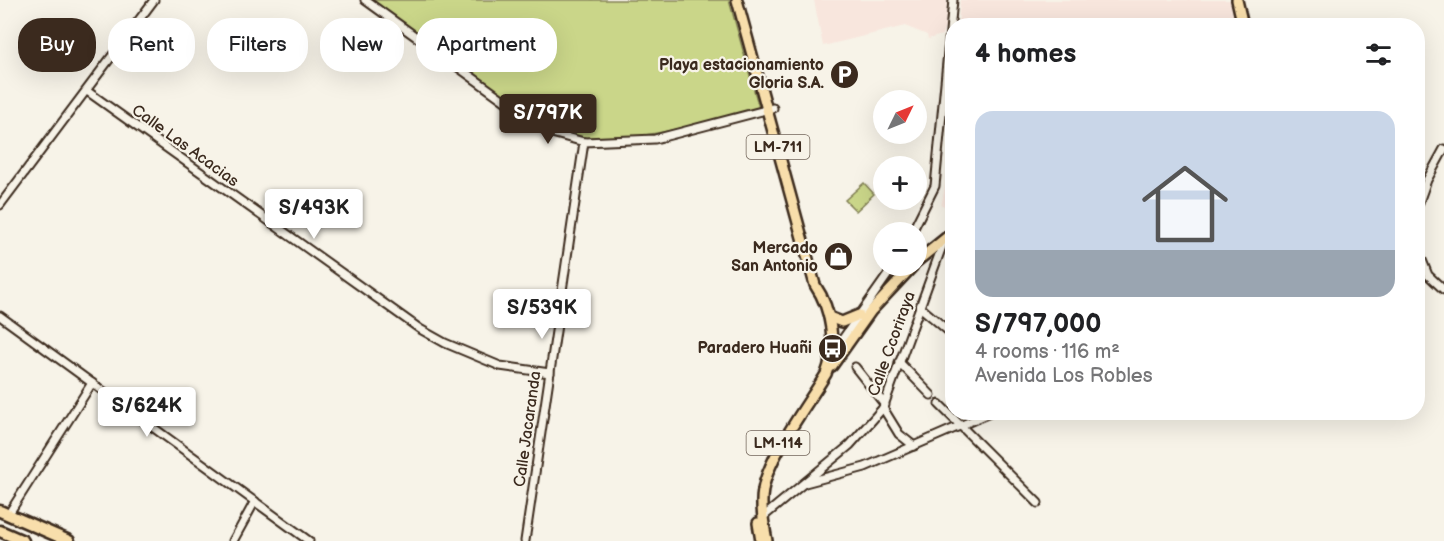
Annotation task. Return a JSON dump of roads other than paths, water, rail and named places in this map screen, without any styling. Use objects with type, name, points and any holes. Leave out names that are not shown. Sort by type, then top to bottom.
[{"type":"highway","points":[[4,513],[69,541]]},
{"type":"highway","points":[[0,531],[23,541]]},
{"type":"main road","name":"LM-711","points":[[737,0],[821,283],[821,293],[832,333],[832,354]]},
{"type":"main road","name":"LM-711","points":[[743,0],[770,109]]},
{"type":"main road","points":[[1237,0],[1241,18]]},
{"type":"main road","points":[[927,253],[945,239]]},
{"type":"main road","name":"LM-114","points":[[768,541],[763,517],[763,490],[769,469],[826,374],[884,294],[903,276]]},
{"type":"main road","points":[[829,317],[842,322],[859,315]]},
{"type":"main road","points":[[832,333],[844,334],[856,331]]},
{"type":"main road","name":"LM-114","points":[[826,374],[832,354]]},
{"type":"main road","name":"LM-114","points":[[761,541],[757,499],[763,471],[832,354]]},
{"type":"street","points":[[0,205],[154,0]]},
{"type":"street","points":[[365,0],[548,132],[584,142],[655,139],[770,109]]},
{"type":"street","points":[[951,18],[953,0]]},
{"type":"street","points":[[917,222],[935,186],[945,83]]},
{"type":"street","name":"Calle Las Acacias","points":[[87,91],[420,329],[445,343],[500,366],[550,373]]},
{"type":"street","name":"Calle Jacaranda","points":[[525,541],[584,142]]},
{"type":"street","points":[[1425,186],[1444,149]]},
{"type":"street","name":"Calle Ccoriraya","points":[[763,517],[865,432],[884,406],[945,246]]},
{"type":"street","points":[[1425,270],[1444,290]]},
{"type":"street","points":[[832,354],[844,334],[888,276]]},
{"type":"street","points":[[920,307],[945,328]]},
{"type":"street","points":[[0,316],[309,541]]},
{"type":"street","points":[[899,362],[931,396]]},
{"type":"street","points":[[855,366],[884,406],[899,434],[914,446]]},
{"type":"street","points":[[4,513],[92,383]]},
{"type":"street","points":[[939,404],[945,410]]},
{"type":"street","points":[[954,420],[1038,503]]},
{"type":"street","points":[[799,485],[865,467],[974,420]]},
{"type":"street","points":[[233,541],[255,501]]},
{"type":"place","name":"Playa estacionamiento Gloria S.A.","points":[[845,74]]},
{"type":"place","name":"Mercado San Antonio","points":[[839,257]]},
{"type":"place","name":"Paradero Huañi","points":[[833,348]]}]
